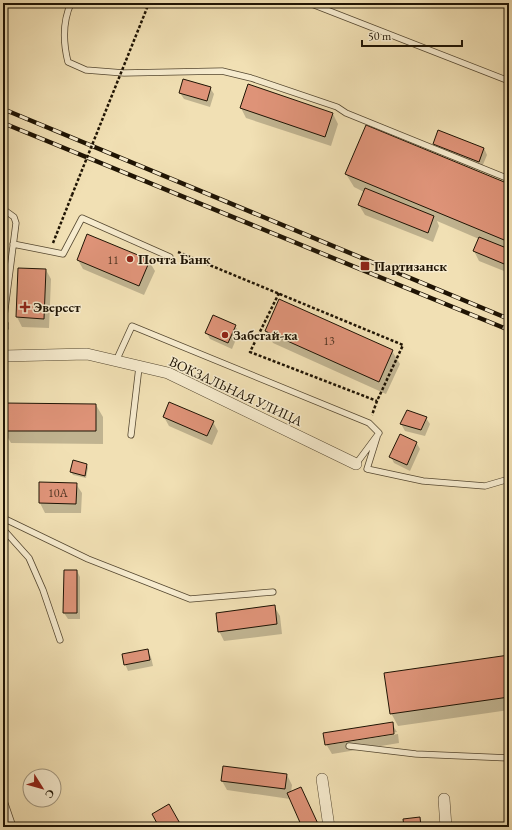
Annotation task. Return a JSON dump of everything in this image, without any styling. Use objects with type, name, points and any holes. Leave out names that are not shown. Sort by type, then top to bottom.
[{"type":"street","name":"ВОКЗАЛЬНАЯ УЛИЦА","points":[[3,356],[87,354],[168,373],[356,464]]},
{"type":"street","points":[[322,779],[329,827]]},
{"type":"street","points":[[444,799],[446,827]]},
{"type":"lane","points":[[71,3],[67,12],[63,33],[65,49],[68,62],[86,70],[124,73],[222,71],[250,78],[337,107],[346,113],[509,179]]},
{"type":"lane","points":[[309,3],[509,81]]},
{"type":"lane","points":[[3,209],[14,216],[16,223],[3,326]]},
{"type":"lane","points":[[13,244],[63,254],[82,218],[170,257]]},
{"type":"lane","points":[[116,361],[132,326],[369,423],[379,433]]},
{"type":"lane","points":[[131,435],[139,366]]},
{"type":"lane","points":[[356,464],[379,433]]},
{"type":"lane","points":[[379,433],[367,470],[423,481],[485,486],[509,479]]},
{"type":"lane","points":[[3,518],[88,559],[190,599],[273,592]]},
{"type":"lane","points":[[3,529],[29,558],[43,590],[60,640]]},
{"type":"lane","points":[[349,746],[416,754],[509,758]]},
{"type":"lane","points":[[3,798],[12,825],[3,827]]},
{"type":"path","points":[[52,246],[150,3]]},
{"type":"path","points":[[170,257],[175,251],[403,345],[377,401],[369,423]]},
{"type":"path","points":[[279,293],[250,352],[377,401]]},
{"type":"building","points":[[183,79],[211,87],[207,101],[179,93]]},
{"type":"building","points":[[248,84],[333,113],[325,137],[240,108]]},
{"type":"building","points":[[366,125],[509,184],[509,242],[345,174]]},
{"type":"building","points":[[438,130],[484,148],[479,162],[433,144]]},
{"type":"building","points":[[365,188],[434,216],[428,233],[358,205]]},
{"type":"building","points":[[87,234],[150,260],[139,286],[77,260]]},
{"type":"building","points":[[479,237],[509,249],[509,266],[473,251]]},
{"type":"building","points":[[18,268],[46,269],[44,319],[16,317]]},
{"type":"building","points":[[279,299],[393,350],[379,382],[265,331]]},
{"type":"building","points":[[213,315],[236,325],[228,343],[205,333]]},
{"type":"building","points":[[169,402],[214,421],[207,436],[163,417]]},
{"type":"building","points":[[3,403],[96,404],[96,431],[3,431]]},
{"type":"building","points":[[407,410],[427,417],[421,430],[400,424]]},
{"type":"building","points":[[400,434],[417,442],[407,465],[389,457]]},
{"type":"building","points":[[73,460],[87,464],[85,476],[70,472]]},
{"type":"building","points":[[39,482],[77,483],[76,504],[39,503]]},
{"type":"building","points":[[64,570],[77,570],[77,613],[63,613]]},
{"type":"building","points":[[275,605],[277,624],[218,632],[216,613]]},
{"type":"building","points":[[148,649],[150,660],[124,665],[122,654]]},
{"type":"building","points":[[509,655],[509,697],[390,714],[384,673]]},
{"type":"building","points":[[393,722],[394,734],[325,745],[323,733]]},
{"type":"building","points":[[223,766],[287,774],[285,789],[221,781]]},
{"type":"building","points":[[301,787],[319,826],[317,827],[302,827],[287,793]]},
{"type":"building","points":[[169,804],[182,827],[159,827],[152,814]]},
{"type":"building","points":[[420,817],[421,827],[404,827],[403,819]]},
{"type":"railway","points":[[3,109],[509,319]]},
{"type":"railway","points":[[3,123],[509,330]]},
{"type":"place","name":"Почта Банк","points":[[130,259]]},
{"type":"place","name":"Партизанск","points":[[365,266]]},
{"type":"place","name":"Эверест","points":[[25,307]]},
{"type":"place","name":"Забегай-ка","points":[[225,335]]}]
